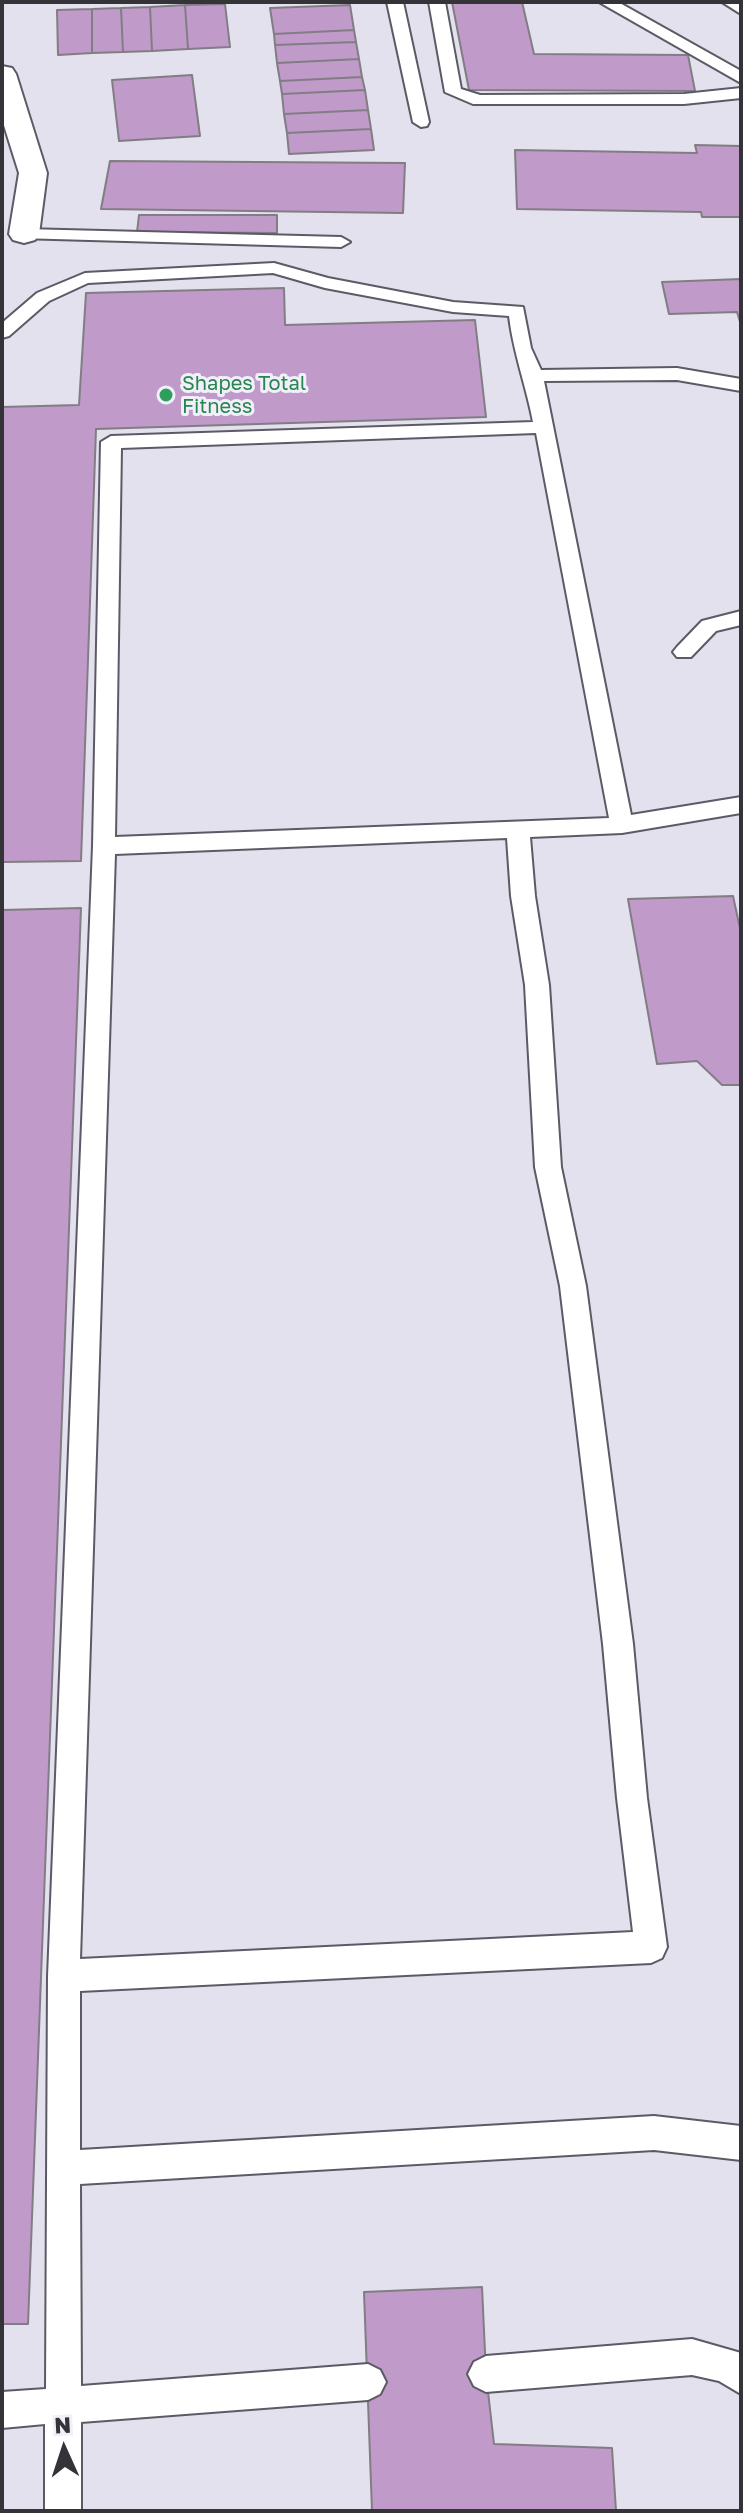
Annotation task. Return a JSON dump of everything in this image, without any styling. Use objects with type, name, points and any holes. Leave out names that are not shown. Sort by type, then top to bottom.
[{"type":"street","points":[[2,74],[12,138],[33,173],[24,234]]},
{"type":"lane","points":[[395,2],[421,122]]},
{"type":"lane","points":[[437,2],[453,92],[479,100],[684,99],[741,93]]},
{"type":"lane","points":[[607,2],[741,78]]},
{"type":"lane","points":[[730,2],[741,9]]},
{"type":"lane","points":[[24,234],[341,242]]},
{"type":"lane","points":[[2,332],[43,297],[85,278],[274,268],[325,283],[453,307],[517,311],[522,348],[534,376],[622,825]]},
{"type":"lane","points":[[534,376],[677,374],[741,385]]},
{"type":"lane","points":[[63,2511],[64,1976],[104,846],[111,442],[543,427]]},
{"type":"lane","points":[[684,652],[709,626],[741,618]]},
{"type":"lane","points":[[104,846],[622,825],[741,805]]},
{"type":"lane","points":[[64,1976],[651,1947],[632,1798],[618,1644],[573,1286],[548,1167],[537,985],[523,896],[518,829]]},
{"type":"lane","points":[[64,2168],[654,2133],[741,2143]]},
{"type":"lane","points":[[486,2374],[692,2357],[728,2365],[741,2376]]},
{"type":"lane","points":[[2,2410],[368,2382]]},
{"type":"building","points":[[452,2],[522,2],[534,54],[688,55],[695,91],[469,90]]},
{"type":"building","points":[[225,4],[230,47],[188,49],[185,5]]},
{"type":"building","points":[[185,5],[188,49],[152,51],[150,7]]},
{"type":"building","points":[[350,5],[354,30],[274,34],[270,8]]},
{"type":"building","points":[[150,7],[152,51],[123,52],[121,8]]},
{"type":"building","points":[[121,8],[123,52],[92,53],[92,9]]},
{"type":"building","points":[[92,9],[92,53],[58,55],[57,10]]},
{"type":"building","points":[[354,30],[356,42],[275,45],[274,34]]},
{"type":"building","points":[[356,42],[359,59],[277,63],[275,45]]},
{"type":"building","points":[[359,59],[362,77],[280,81],[277,63]]},
{"type":"building","points":[[192,75],[200,136],[119,141],[112,80]]},
{"type":"building","points":[[362,77],[365,90],[282,94],[280,81]]},
{"type":"building","points":[[365,90],[368,110],[284,114],[282,94]]},
{"type":"building","points":[[368,110],[371,129],[287,133],[284,114]]},
{"type":"building","points":[[371,129],[374,150],[289,154],[287,133]]},
{"type":"building","points":[[695,145],[741,146],[741,217],[702,217],[701,212],[517,209],[515,150],[697,153]]},
{"type":"building","points":[[110,161],[405,163],[403,213],[101,209]]},
{"type":"building","points":[[139,215],[277,215],[277,233],[137,232]]},
{"type":"building","points":[[741,279],[741,325],[737,312],[669,314],[662,282]]},
{"type":"building","points":[[284,288],[285,325],[475,320],[486,417],[96,429],[81,861],[2,862],[2,407],[79,405],[86,293]]},
{"type":"building","points":[[733,896],[741,933],[741,1085],[722,1085],[697,1061],[657,1064],[628,899]]},
{"type":"building","points":[[81,908],[28,2324],[2,2324],[2,910]]},
{"type":"building","points":[[482,2287],[486,2374],[494,2444],[612,2448],[616,2511],[372,2511],[364,2292]]},
{"type":"place","name":"Shapes Total Fitness","points":[[166,395]]}]
